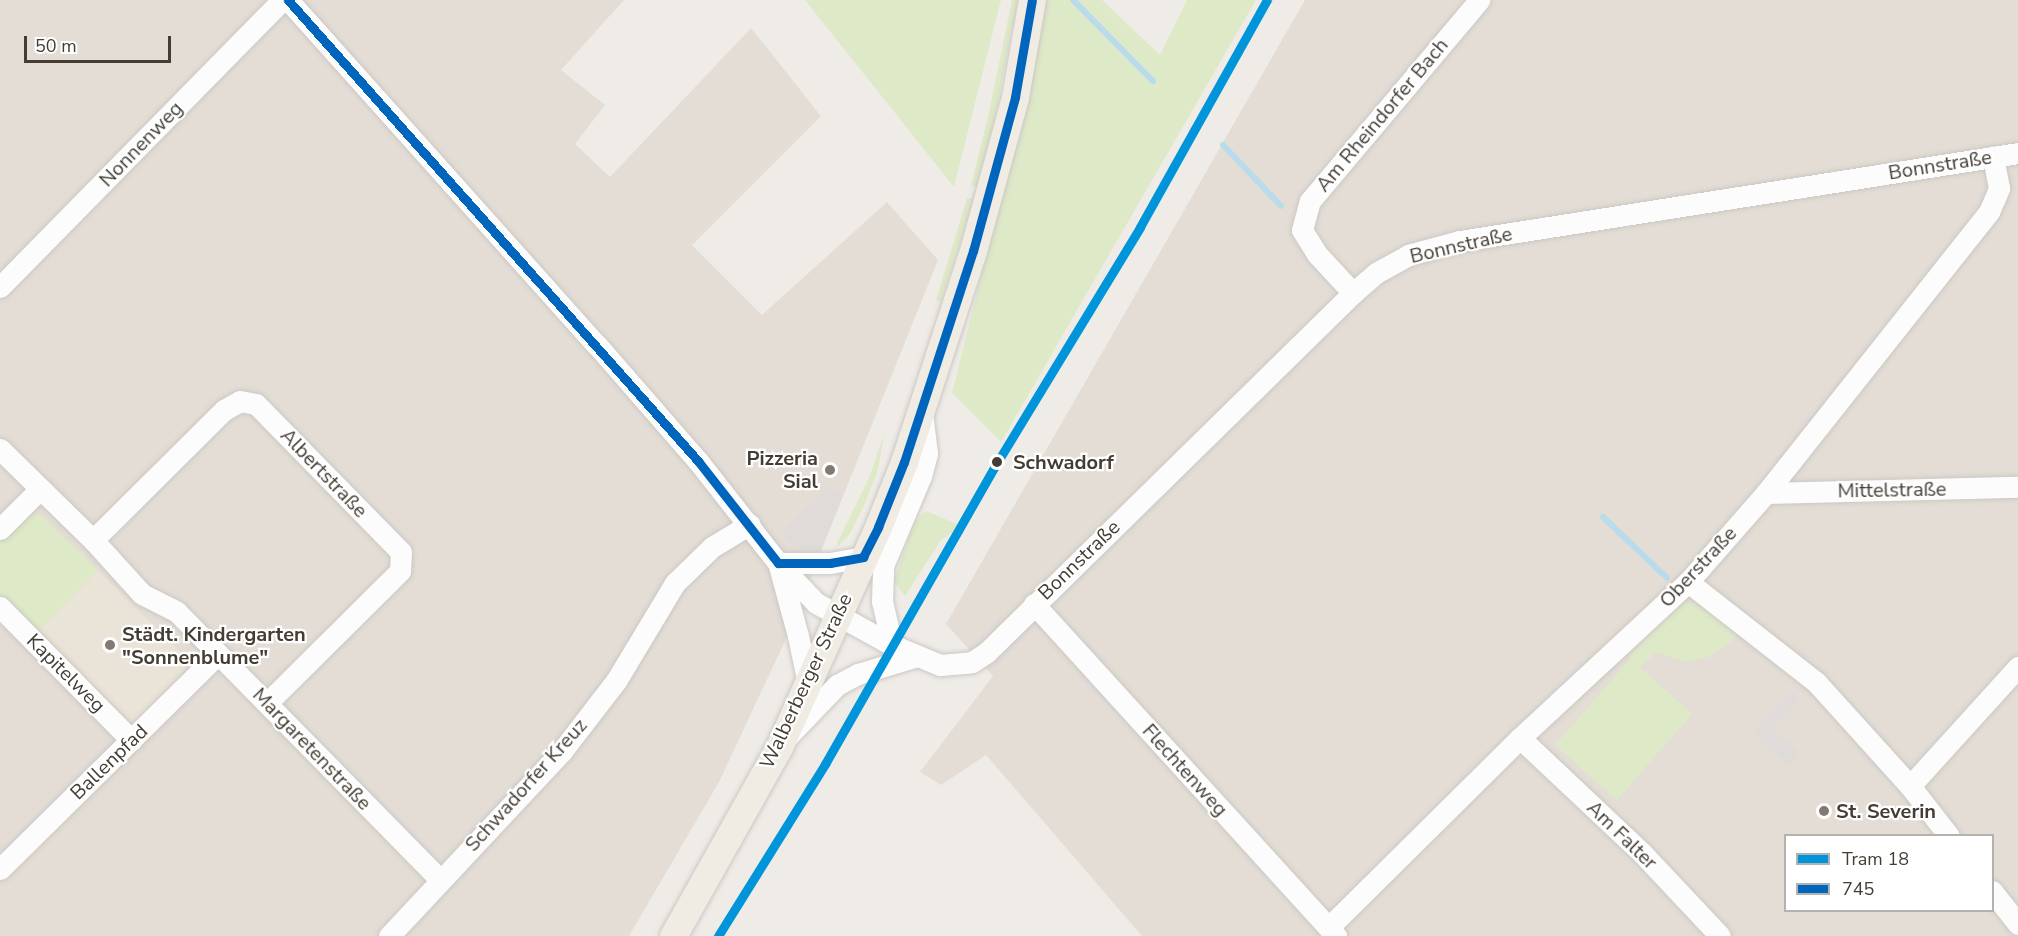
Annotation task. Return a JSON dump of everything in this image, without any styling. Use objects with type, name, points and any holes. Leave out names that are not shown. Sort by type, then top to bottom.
[{"type":"main road","name":"Walberberger Straße","points":[[673,936],[780,745],[883,516],[922,410],[973,251],[1015,97],[1032,0]]},
{"type":"street","name":"Nonnenweg","points":[[0,287],[282,0]]},
{"type":"street","points":[[288,0],[597,345],[750,524],[778,563],[808,683]]},
{"type":"street","name":"Am Rheindorfer Bach","points":[[1353,292],[1317,254],[1302,230],[1310,201],[1479,0]]},
{"type":"street","name":"Bonnstraße","points":[[778,563],[816,603],[892,645],[940,665],[972,662],[986,653],[1353,292],[1376,273],[1408,255],[1460,241],[2018,153]]},
{"type":"street","name":"Oberstraße","points":[[1332,932],[1520,738],[1688,582],[1766,493],[1989,212],[1999,188],[1993,157]]},
{"type":"street","name":"Albertstraße","points":[[93,540],[224,410],[240,401],[256,404],[402,552],[400,571],[268,702]]},
{"type":"street","points":[[892,645],[882,601],[883,566],[921,476],[927,453],[922,410]]},
{"type":"street","name":"Margaretenstraße","points":[[0,449],[93,540],[142,594],[177,612],[268,702],[439,879]]},
{"type":"street","name":"Mittelstraße","points":[[1766,493],[2018,487]]},
{"type":"street","points":[[0,529],[40,489]]},
{"type":"street","name":"Schwadorfer Kreuz","points":[[389,936],[439,879],[562,751],[616,681],[675,583],[712,548],[750,524]]},
{"type":"street","points":[[778,563],[830,563],[863,557]]},
{"type":"street","points":[[1688,582],[1816,682],[1910,786],[1947,834]]},
{"type":"street","name":"Flechtenweg","points":[[1034,604],[1332,932]]},
{"type":"street","name":"Kapitelweg","points":[[0,607],[131,740]]},
{"type":"street","name":"Ballenpfad","points":[[0,869],[218,654]]},
{"type":"street","points":[[780,745],[837,685],[858,674],[917,656]]},
{"type":"street","points":[[1910,786],[2018,668]]},
{"type":"street","name":"Am Falter","points":[[1520,738],[1643,854],[1720,936]]},
{"type":"street","points":[[1994,894],[2018,924]]},
{"type":"shaded area","points":[[0,0],[624,0],[561,70],[605,105],[575,144],[610,177],[751,28],[821,116],[692,245],[762,315],[887,202],[938,260],[785,641],[719,782],[629,936],[0,936]]},
{"type":"shaded area","points":[[1305,0],[2018,0],[2018,936],[1142,936],[986,755],[941,785],[920,772],[993,676],[946,624]]},
{"type":"shaded area","points":[[828,488],[843,495],[821,548],[803,549],[793,545],[781,532]]},
{"type":"shaded area","name":"Städt. Kindergarten \"Sonnenblume\"","points":[[98,570],[184,656],[186,664],[181,677],[136,722],[130,725],[36,634]]},
{"type":"shaded area","points":[[1793,690],[1800,698],[1772,728],[1800,754],[1788,766],[1753,732]]},
{"type":"green space","points":[[805,0],[1001,0],[954,187]]},
{"type":"green space","points":[[1012,0],[1018,0],[994,123],[977,187],[971,186],[989,112]]},
{"type":"green space","points":[[1043,0],[1102,0],[1160,55],[1187,0],[1256,0],[1001,442],[952,393],[1030,81]]},
{"type":"green space","points":[[967,198],[974,199],[941,302],[936,300]]},
{"type":"green space","points":[[884,434],[878,470],[864,506],[850,534],[837,547],[869,478]]},
{"type":"green space","points":[[926,511],[957,524],[952,533],[941,540],[905,596],[894,581],[914,522]]},
{"type":"green space","points":[[39,514],[98,570],[36,634],[0,599],[0,543],[26,516]]},
{"type":"green space","points":[[1685,603],[1696,603],[1739,633],[1724,648],[1708,657],[1686,662],[1656,652],[1640,667],[1692,714],[1617,800],[1555,745],[1630,659],[1631,647],[1669,611]]},
{"type":"waterway","points":[[1073,0],[1153,81]]},
{"type":"waterway","points":[[1223,145],[1281,206]]},
{"type":"waterway","points":[[1603,517],[1667,578]]},
{"type":"tram line","name":"18","points":[[718,936],[825,764],[998,461],[1140,227],[1267,0]]},
{"type":"transit line","name":"745","points":[[288,0],[698,461],[778,563],[830,563],[863,557],[878,527],[904,462],[973,251],[1015,97],[1032,0]]},
{"type":"place","name":"Schwadorf","points":[[997,462]]},
{"type":"place","name":"Pizzeria Sial","points":[[830,470]]},
{"type":"place","name":"Städt. Kindergarten \"Sonnenblume\"","points":[[110,645]]},
{"type":"place","name":"St. Severin","points":[[1824,811]]}]
